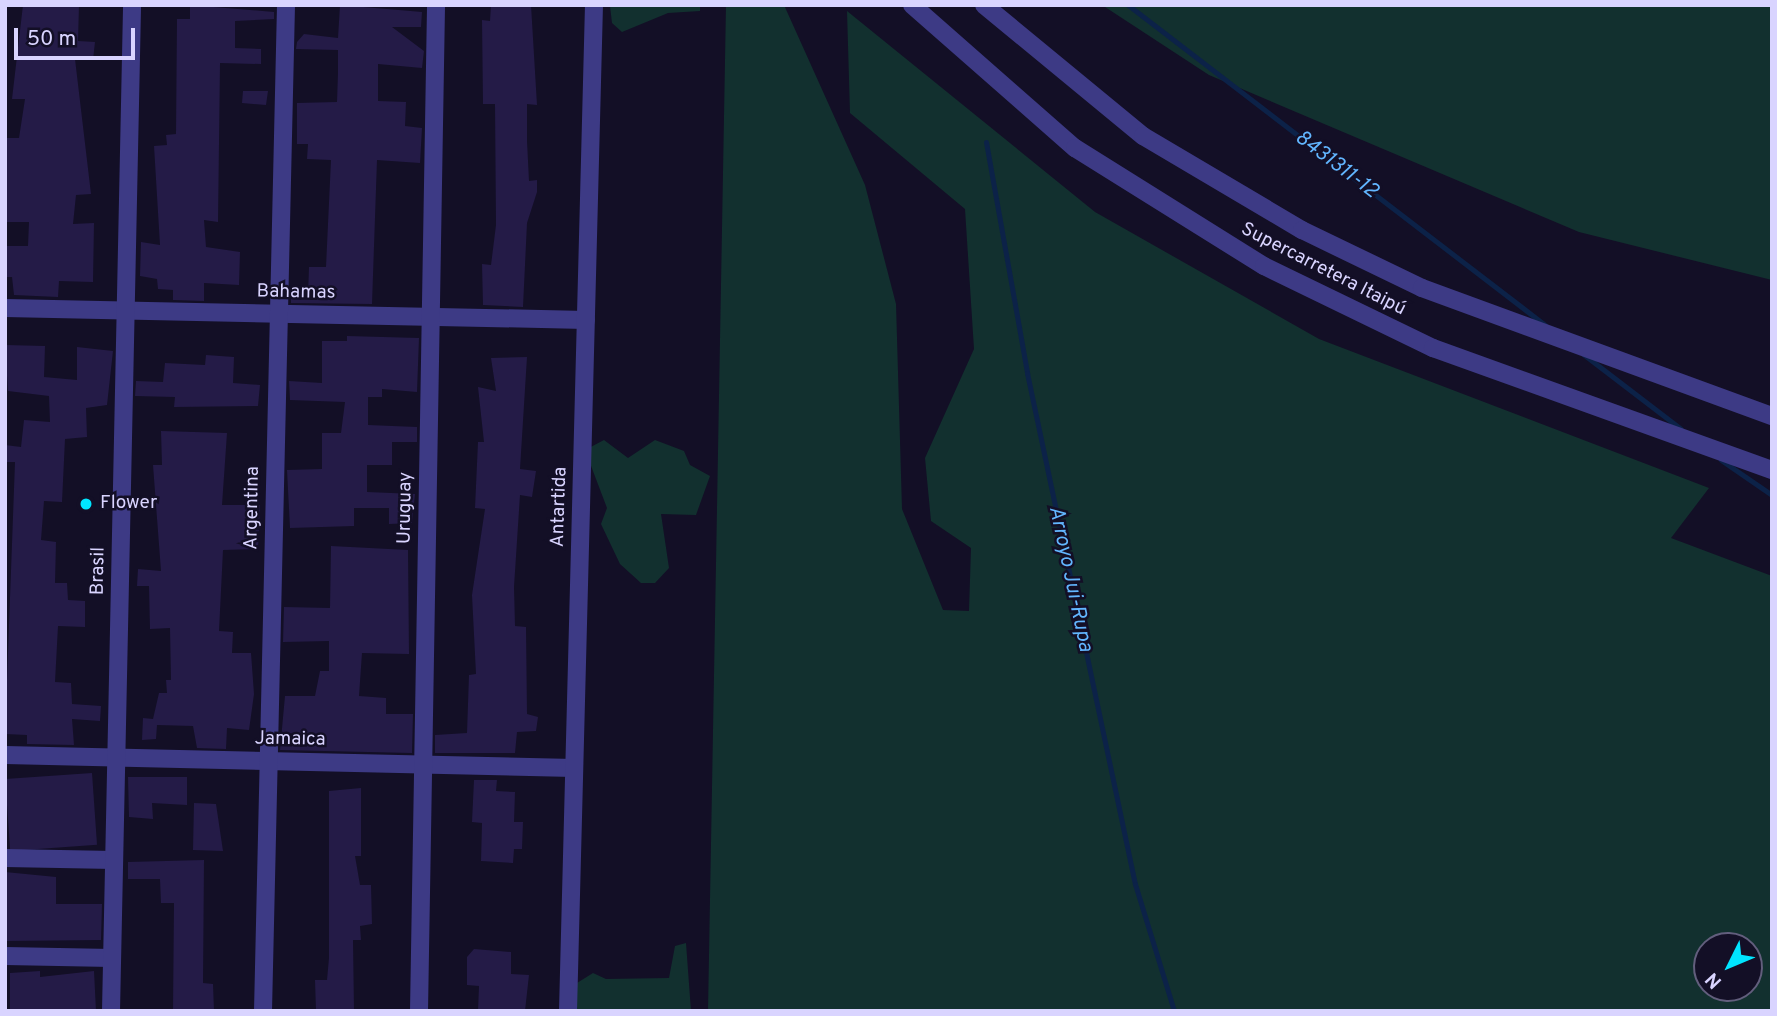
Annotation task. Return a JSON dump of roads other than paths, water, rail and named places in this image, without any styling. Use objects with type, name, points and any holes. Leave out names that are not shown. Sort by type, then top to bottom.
[{"type":"street","name":"Brasil","points":[[111,1011],[132,5]]},
{"type":"street","name":"Argentina","points":[[262,1011],[286,5]]},
{"type":"street","name":"Uruguay","points":[[419,1011],[436,5]]},
{"type":"street","name":"Antartida","points":[[568,1011],[594,5]]},
{"type":"street","name":"Supercarretera Itaipú","points":[[912,5],[1075,148],[1264,266],[1433,348],[1772,470]]},
{"type":"street","name":"Supercarretera Itaipú","points":[[984,5],[1143,136],[1322,241],[1422,288],[1772,416]]},
{"type":"street","name":"Bahamas","points":[[5,308],[586,320]]},
{"type":"street","name":"Jamaica","points":[[5,755],[574,768]]},
{"type":"street","points":[[5,858],[114,860]]},
{"type":"street","points":[[5,956],[112,958]]},
{"type":"waterway","name":"8431311-12","points":[[1128,5],[1545,325]]},
{"type":"waterway","name":"Arroyo Jui-Rupa","points":[[986,142],[1027,373],[1135,884],[1174,1011]]},
{"type":"waterway","name":"8431311-12","points":[[1583,354],[1681,429]]},
{"type":"waterway","name":"8431311-12","points":[[1721,460],[1772,495]]},
{"type":"place","name":"Flower","points":[[86,504]]}]
